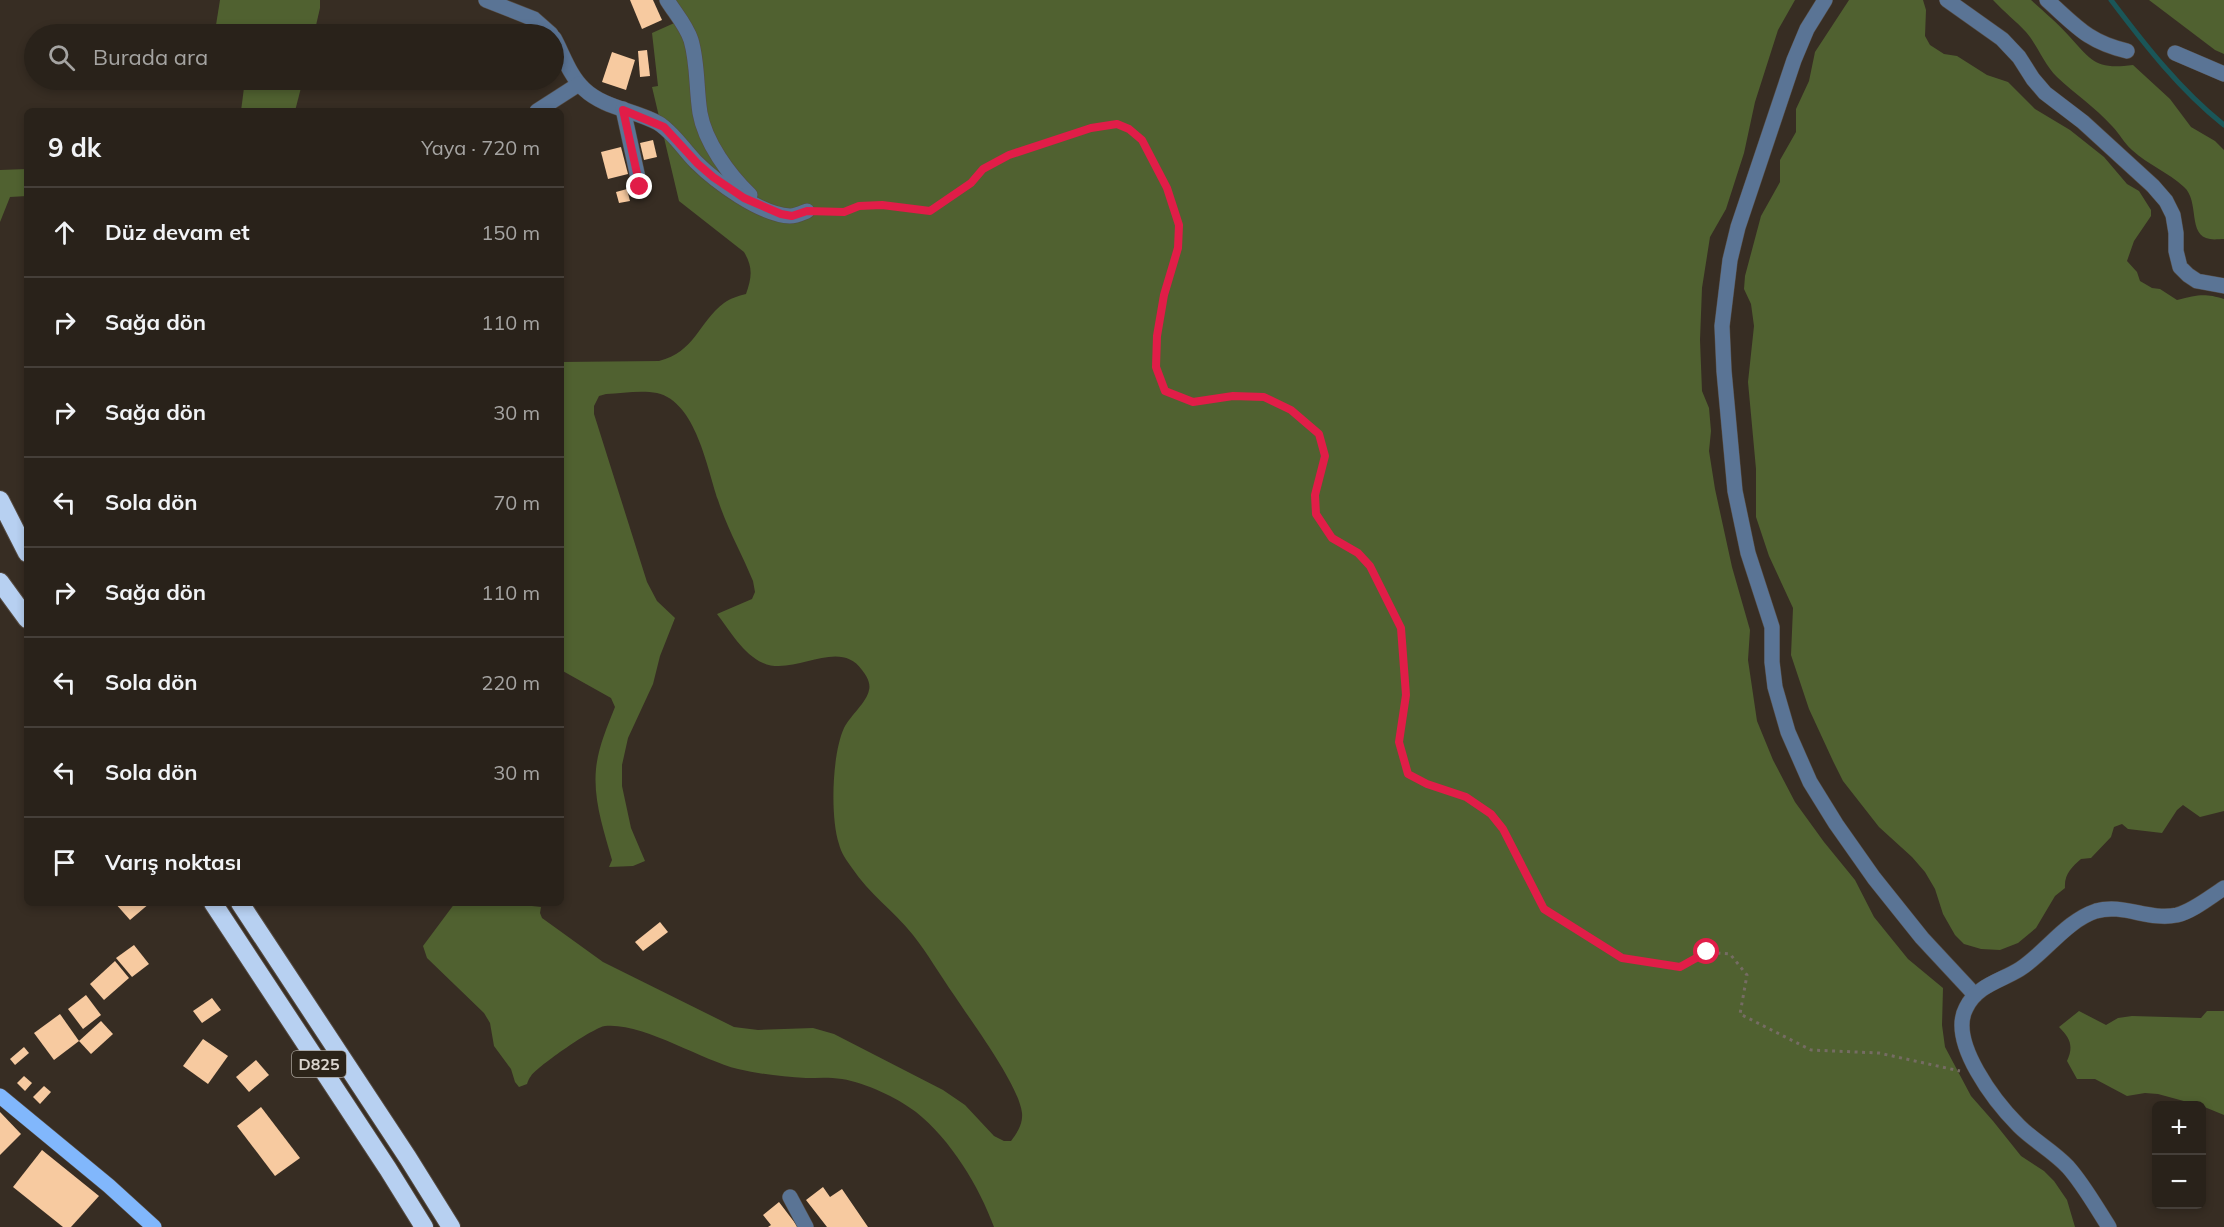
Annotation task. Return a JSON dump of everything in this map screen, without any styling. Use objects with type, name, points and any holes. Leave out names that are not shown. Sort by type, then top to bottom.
[{"type":"highway","points":[[0,500],[24,547]]},
{"type":"highway","points":[[0,582],[24,615]]},
{"type":"highway","name":"D825","points":[[215,906],[424,1227]]},
{"type":"highway","name":"D825","points":[[242,906],[451,1227]]},
{"type":"main road","points":[[0,1096],[109,1186],[154,1227]]},
{"type":"street","points":[[486,0],[534,19],[539,24]]},
{"type":"street","points":[[667,0],[690,37],[697,66],[700,114],[708,134],[731,173],[744,189],[766,209]]},
{"type":"street","points":[[1825,0],[1807,29],[1794,60],[1738,227],[1730,260],[1722,326],[1726,403],[1735,491],[1748,553],[1772,627],[1775,687],[1788,732],[1810,782],[1874,878],[1922,938],[1975,995]]},
{"type":"street","points":[[1947,0],[2002,39],[2019,57],[2045,93],[2083,122],[2157,190],[2173,215],[2177,260],[2184,272],[2197,281],[2224,286]]},
{"type":"street","points":[[2047,0],[2091,39],[2106,46],[2127,51]]},
{"type":"street","points":[[2175,53],[2224,74]]},
{"type":"street","points":[[564,57],[579,84],[589,93],[664,127],[698,164],[744,198],[766,209],[792,216],[807,211]]},
{"type":"street","points":[[542,108],[579,84]]},
{"type":"street","points":[[623,110],[640,187]]},
{"type":"street","points":[[2109,1227],[2070,1171],[2010,1117],[1980,1075],[1967,1051],[1961,1033],[1963,1015],[1975,995],[1997,979],[2018,970],[2035,958],[2087,914],[2112,908],[2148,915],[2178,915],[2224,888]]},
{"type":"street","points":[[790,1197],[806,1227]]},
{"type":"path","points":[[807,211],[844,212],[859,206],[882,205],[930,211],[971,183],[983,169],[1009,155],[1091,128],[1117,124],[1129,129],[1142,140],[1167,188],[1179,225],[1178,248],[1164,295],[1157,336],[1156,367],[1165,391],[1193,402],[1233,396],[1264,397],[1291,410],[1319,434],[1325,456],[1315,495],[1316,514],[1332,538],[1358,553],[1370,566],[1401,628],[1406,695],[1399,742],[1408,774],[1427,784],[1466,797],[1491,814],[1503,829],[1544,909],[1622,958],[1680,967],[1707,952],[1730,954],[1746,975],[1740,1014],[1811,1050],[1879,1053],[1980,1075]]},
{"type":"green space","points":[[220,0],[320,0],[316,24],[216,24]]},
{"type":"green space","points":[[667,0],[1795,0],[1778,30],[1755,102],[1744,153],[1726,209],[1710,237],[1702,288],[1700,340],[1702,391],[1709,408],[1711,431],[1709,451],[1732,567],[1750,630],[1748,660],[1757,721],[1773,760],[1795,802],[1855,880],[1874,917],[1908,959],[1943,988],[1942,1025],[1945,1047],[1971,1096],[2021,1156],[2044,1171],[2054,1181],[2067,1200],[2075,1227],[994,1227],[972,1180],[952,1150],[929,1123],[908,1106],[890,1096],[851,1081],[837,1078],[789,1077],[738,1069],[654,1035],[620,1026],[605,1026],[555,1056],[536,1071],[527,1084],[519,1087],[511,1069],[494,1046],[490,1023],[484,1013],[427,958],[423,946],[453,906],[541,907],[542,918],[603,962],[734,1027],[758,1030],[813,1028],[834,1034],[943,1090],[965,1105],[994,1136],[1004,1141],[1011,1141],[1022,1121],[1019,1101],[1012,1086],[982,1036],[906,926],[859,877],[846,860],[840,847],[833,802],[837,753],[844,728],[868,695],[869,685],[866,677],[852,661],[841,657],[775,666],[763,663],[749,654],[732,635],[717,614],[752,599],[755,592],[753,581],[730,531],[691,422],[670,399],[651,392],[606,394],[599,396],[594,406],[594,414],[647,582],[657,601],[675,618],[660,656],[653,684],[628,738],[622,765],[622,786],[631,828],[645,861],[633,866],[609,867],[612,860],[600,815],[595,781],[603,738],[615,707],[611,698],[564,672],[564,362],[659,361],[671,357],[689,344],[724,303],[746,294],[750,277],[749,262],[744,252],[679,201],[652,87],[658,86],[652,33],[681,20]]},
{"type":"green space","points":[[1849,0],[1923,0],[1926,10],[1925,36],[1930,45],[1944,54],[1957,56],[1987,75],[2008,82],[2035,109],[2070,130],[2104,157],[2127,184],[2139,191],[2151,210],[2151,216],[2134,241],[2127,261],[2137,272],[2140,281],[2152,288],[2160,289],[2177,300],[2201,295],[2224,299],[2224,811],[2200,817],[2183,805],[2177,810],[2162,833],[2128,829],[2122,824],[2114,827],[2111,837],[2091,858],[2081,859],[2072,868],[2067,875],[2065,888],[2055,896],[2036,928],[2018,943],[2000,950],[1981,949],[1964,944],[1955,935],[1943,914],[1935,889],[1925,872],[1879,827],[1843,781],[1809,709],[1791,655],[1793,608],[1769,556],[1756,517],[1756,469],[1748,382],[1754,326],[1751,304],[1744,289],[1745,276],[1761,216],[1780,182],[1780,160],[1796,132],[1796,109],[1809,81],[1815,52]]},
{"type":"green space","points":[[1993,0],[2031,0],[2096,62],[2111,66],[2133,65],[2170,99],[2191,127],[2215,141],[2224,150],[2224,239],[2212,239],[2198,232],[2192,201],[2184,187],[2132,150],[2105,119],[2057,77],[2026,32]]},
{"type":"green space","points":[[2149,0],[2224,0],[2224,54],[2215,50]]},
{"type":"green space","points":[[244,90],[300,90],[296,108],[241,108]]},
{"type":"green space","points":[[24,169],[24,196],[10,197],[0,222],[0,170]]},
{"type":"green space","points":[[2079,1011],[2106,1025],[2118,1018],[2132,1016],[2201,1018],[2207,1011],[2224,1011],[2224,1115],[2206,1108],[2206,1101],[2184,1101],[2145,1093],[2127,1096],[2095,1079],[2077,1079],[2067,1061],[2070,1043],[2059,1027]]},
{"type":"building","points":[[630,0],[653,0],[662,20],[642,29]]},
{"type":"building","points":[[647,50],[650,76],[640,77],[638,51]]},
{"type":"building","points":[[612,52],[635,60],[626,90],[602,82]]},
{"type":"building","points":[[653,140],[657,157],[644,160],[640,143]]},
{"type":"building","points":[[621,147],[628,174],[608,179],[601,152]]},
{"type":"building","points":[[627,189],[630,201],[619,203],[616,192]]},
{"type":"building","points":[[118,906],[146,906],[130,920]]},
{"type":"building","points":[[660,922],[668,932],[643,951],[635,942]]},
{"type":"building","points":[[134,945],[149,964],[132,977],[116,958]]},
{"type":"building","points":[[115,961],[129,978],[104,1000],[90,984]]},
{"type":"building","points":[[86,995],[101,1015],[83,1029],[68,1009]]},
{"type":"building","points":[[212,998],[221,1010],[202,1023],[193,1011]]},
{"type":"building","points":[[60,1014],[79,1041],[54,1060],[34,1033]]},
{"type":"building","points":[[101,1021],[113,1034],[91,1054],[79,1041]]},
{"type":"building","points":[[203,1039],[228,1056],[208,1084],[183,1066]]},
{"type":"building","points":[[24,1047],[29,1053],[15,1065],[10,1059]]},
{"type":"building","points":[[256,1060],[269,1075],[249,1092],[236,1077]]},
{"type":"building","points":[[24,1076],[32,1083],[25,1091],[17,1083]]},
{"type":"building","points":[[44,1086],[51,1092],[40,1104],[33,1097]]},
{"type":"building","points":[[261,1107],[300,1158],[275,1176],[237,1126]]},
{"type":"building","points":[[0,1112],[21,1134],[0,1155]]},
{"type":"building","points":[[42,1150],[99,1196],[71,1227],[63,1227],[13,1187]]},
{"type":"building","points":[[823,1187],[830,1197],[842,1189],[868,1227],[827,1227],[806,1200]]},
{"type":"building","points":[[779,1202],[798,1227],[768,1227],[771,1225],[763,1215]]},
{"type":"waterway","points":[[2111,0],[2178,82],[2224,125]]},
{"type":"route","points":[[640,187],[623,110],[652,120],[664,127],[698,164],[744,198],[766,209],[792,216],[807,211],[844,212],[859,206],[882,205],[930,211],[971,183],[983,169],[1009,155],[1091,128],[1117,124],[1129,129],[1142,140],[1167,188],[1179,225],[1178,248],[1164,295],[1157,336],[1156,367],[1165,391],[1193,402],[1233,396],[1264,397],[1291,410],[1319,434],[1325,456],[1315,495],[1316,514],[1332,538],[1358,553],[1370,566],[1401,628],[1406,695],[1399,742],[1408,774],[1427,784],[1466,797],[1491,814],[1503,829],[1544,909],[1622,958],[1680,967],[1707,952]]}]
